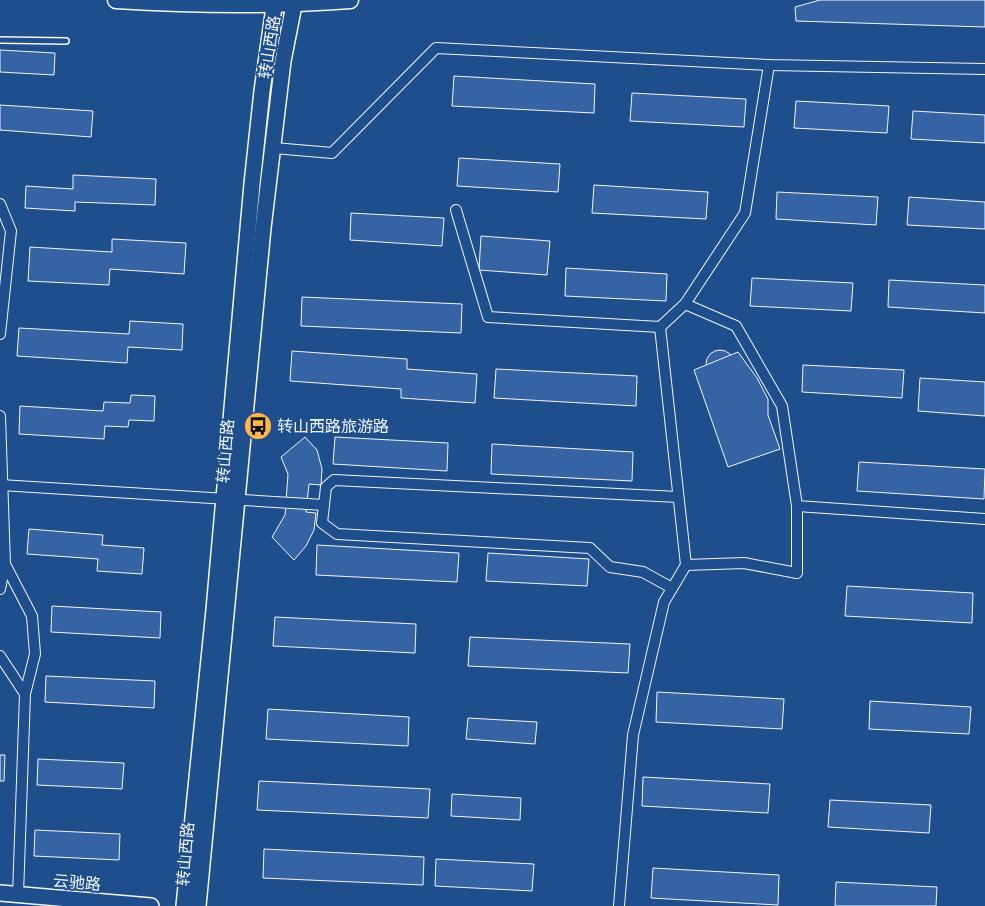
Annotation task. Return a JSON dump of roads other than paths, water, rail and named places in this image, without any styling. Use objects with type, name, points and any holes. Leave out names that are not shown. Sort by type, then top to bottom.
[{"type":"main road","points":[[116,0],[183,4],[350,0]]},
{"type":"main road","name":"转山西路","points":[[198,906],[260,110],[275,1]]},
{"type":"main road","name":"转山西路","points":[[184,906],[283,62],[294,2]]},
{"type":"main road","name":"云驰路","points":[[0,893],[151,906]]},
{"type":"street","points":[[274,148],[332,153],[436,48],[768,65],[985,69]]},
{"type":"street","points":[[456,210],[488,317],[660,326],[685,304],[745,214],[768,65]]},
{"type":"street","points":[[0,204],[11,231],[0,334]]},
{"type":"street","points":[[685,304],[736,326],[782,406],[797,506],[797,573],[744,562],[686,566]]},
{"type":"street","points":[[619,906],[633,735],[664,602],[686,566],[660,326]]},
{"type":"street","points":[[0,416],[5,564],[0,589]]},
{"type":"street","points":[[672,588],[643,572],[610,567],[590,548],[337,534],[322,523],[326,487],[334,480],[678,497]]},
{"type":"street","points":[[1,485],[324,505]]},
{"type":"street","points":[[797,506],[985,519]]},
{"type":"street","points":[[5,564],[32,616],[35,654],[25,694],[18,895]]},
{"type":"street","points":[[0,656],[25,694]]},
{"type":"lane","points":[[0,40],[66,41]]},
{"type":"place","name":"转山西路旅游路","points":[[258,426]]}]
